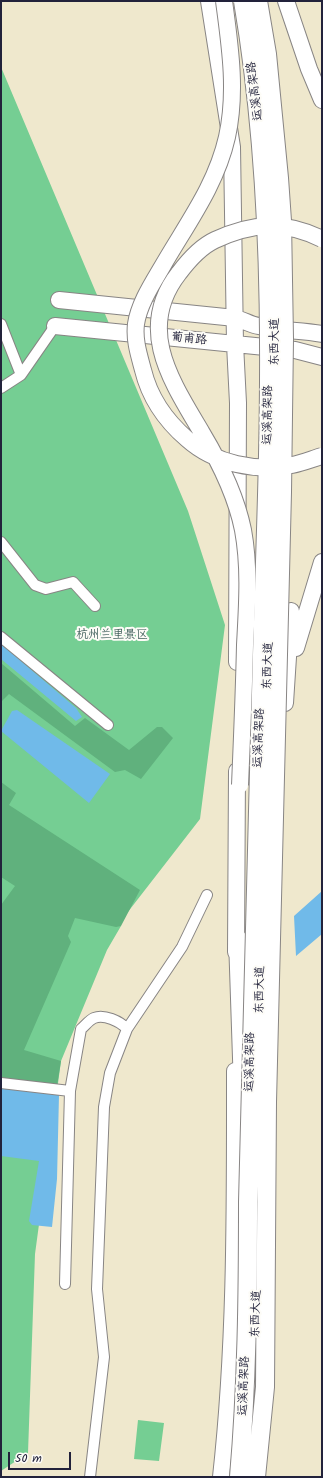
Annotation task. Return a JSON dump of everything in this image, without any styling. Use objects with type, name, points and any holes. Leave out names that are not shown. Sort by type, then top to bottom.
[{"type":"highway","name":"运溪高架路","points":[[239,1477],[244,1418],[246,1356],[248,1202],[269,369],[266,190],[259,111],[243,1]]},
{"type":"highway","name":"运溪高架路","points":[[256,1477],[265,1387],[266,1201],[273,812],[282,492],[284,279],[279,178],[267,54],[258,1]]},
{"type":"highway","points":[[266,1201],[275,936]]},
{"type":"highway","points":[[238,939],[248,1202]]},
{"type":"main road","points":[[210,1],[232,147],[235,344],[238,419],[234,1276],[226,1434],[221,1477]]},
{"type":"main road","points":[[224,1],[232,68],[230,114],[227,137],[211,183],[151,285],[136,323],[138,349],[150,393],[159,409],[176,429],[195,447],[209,456],[244,466],[277,467],[293,465],[322,456]]},
{"type":"main road","name":"东西大道","points":[[248,1477],[254,1412],[258,1279],[261,937],[275,472],[276,348],[273,195],[261,68],[250,1]]},
{"type":"main road","points":[[286,1],[309,69],[322,100]]},
{"type":"main road","points":[[238,939],[237,873],[247,603],[245,546],[240,517],[229,485],[203,434],[172,381],[160,346],[158,330],[160,311],[165,295],[184,266],[210,242],[223,236],[249,228],[274,226],[298,229],[322,239]]},
{"type":"main road","points":[[59,300],[235,318],[258,326],[322,334]]},
{"type":"main road","name":"葡甫路","points":[[55,326],[295,350],[322,357]]},
{"type":"main road","points":[[282,751],[297,642],[322,562]]},
{"type":"main road","points":[[275,936],[282,751],[291,611]]},
{"type":"street","points":[[1,324],[21,374]]},
{"type":"street","points":[[1,388],[21,374],[55,326]]},
{"type":"street","points":[[1,542],[35,585],[46,589],[73,582],[95,606]]},
{"type":"street","points":[[1,637],[108,725]]},
{"type":"street","points":[[90,1477],[104,1356],[97,1289],[104,1107],[110,1073],[127,1029],[182,947],[208,895]]},
{"type":"street","points":[[65,1284],[70,1091],[81,1029],[94,1018],[107,1018],[122,1023],[127,1029]]},
{"type":"street","points":[[1,1083],[70,1091]]},
{"type":"green space","name":"杭州兰里景区","points":[[1,67],[188,511],[225,625],[200,819],[117,926],[121,926],[107,950],[61,1061],[35,1254],[28,1453],[1,1471]]},
{"type":"green space","points":[[1,663],[75,726],[85,718],[129,750],[157,727],[162,727],[173,738],[141,779],[125,770],[115,772],[9,694],[1,702]]},
{"type":"green space","points":[[1,782],[16,793],[9,805],[140,890],[121,926],[116,927],[75,918],[68,936],[71,942],[24,1050],[61,1061],[57,1086],[24,1080],[21,1083],[1,1077],[1,905],[15,886],[1,877]]},
{"type":"green space","points":[[138,1420],[164,1423],[159,1461],[134,1459]]},
{"type":"water","points":[[1,644],[76,708],[82,717],[76,721],[1,659]]},
{"type":"water","points":[[17,710],[110,774],[89,803],[1,731],[12,711]]},
{"type":"water","points":[[322,891],[322,934],[296,956],[294,916]]},
{"type":"water","points":[[1,1088],[59,1095],[57,1179],[52,1227],[32,1225],[29,1221],[39,1161],[1,1156]]}]
